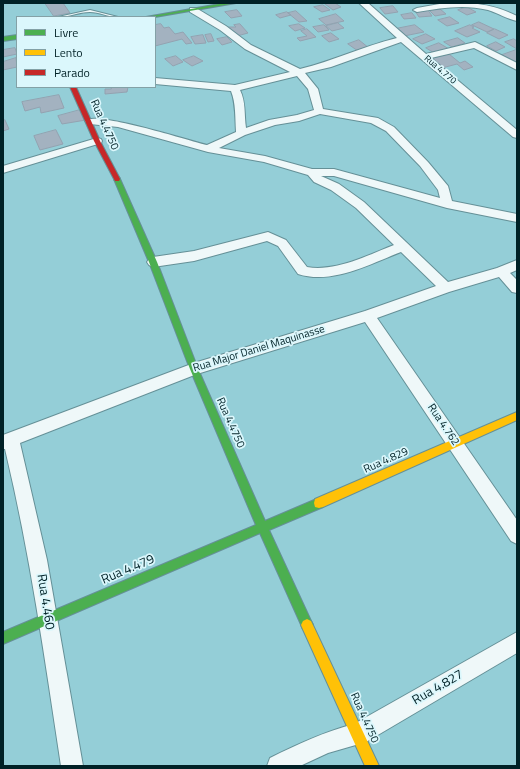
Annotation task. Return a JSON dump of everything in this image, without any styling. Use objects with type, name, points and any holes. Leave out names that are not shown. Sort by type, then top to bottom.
[{"type":"street","points":[[154,16],[234,3]]},
{"type":"street","name":"Rua 4.770","points":[[363,3],[403,39],[517,135]]},
{"type":"street","points":[[417,10],[462,4],[485,6],[517,18]]},
{"type":"street","points":[[193,10],[223,28],[248,47],[298,72],[311,83],[319,111]]},
{"type":"street","points":[[3,39],[16,37]]},
{"type":"street","points":[[156,81],[235,88],[328,65],[387,43],[403,39]]},
{"type":"street","points":[[425,57],[475,45],[517,67]]},
{"type":"street","name":"Rua 4.4750","points":[[74,88],[90,121],[97,141],[116,177],[153,262],[194,369],[263,528],[372,766]]},
{"type":"street","points":[[235,88],[240,100],[239,112],[241,133]]},
{"type":"street","points":[[208,149],[241,133],[273,122],[299,118],[319,111],[374,120],[390,129],[435,176],[444,190],[447,204]]},
{"type":"street","points":[[90,121],[120,124],[208,149],[264,159],[312,172],[340,175],[447,204],[517,218]]},
{"type":"street","points":[[3,170],[97,141]]},
{"type":"street","points":[[312,172],[318,179],[351,197],[446,288]]},
{"type":"street","points":[[153,262],[194,256],[268,236],[282,243],[303,271],[321,273],[338,270],[403,246]]},
{"type":"street","name":"Rua Major Daniel Maquinasse","points":[[7,440],[194,369],[368,316],[446,288],[500,272],[517,265]]},
{"type":"street","points":[[500,272],[517,288]]},
{"type":"street","name":"Rua 4.762","points":[[368,316],[517,535]]},
{"type":"street","name":"Rua 4.829","points":[[263,528],[517,416]]},
{"type":"street","name":"Rua 4.460","points":[[7,440],[24,488],[48,618],[72,766]]},
{"type":"street","name":"Rua 4.479","points":[[3,638],[263,528]]},
{"type":"street","name":"Rua 4.827","points":[[278,766],[310,749],[328,742],[358,734],[517,642]]},
{"type":"lane","points":[[65,16],[90,11],[112,16]]},
{"type":"building","points":[[45,3],[63,3],[70,13],[54,16]]},
{"type":"building","points":[[335,3],[341,7],[333,10],[325,4]]},
{"type":"building","points":[[323,5],[330,10],[322,12],[314,7]]},
{"type":"building","points":[[393,6],[398,12],[385,14],[380,8]]},
{"type":"building","points":[[467,7],[476,12],[467,15],[458,10]]},
{"type":"building","points":[[440,9],[446,14],[435,16],[429,10]]},
{"type":"building","points":[[237,10],[242,16],[231,18],[225,12]]},
{"type":"building","points":[[428,10],[432,16],[419,17],[415,11]]},
{"type":"building","points":[[296,11],[307,21],[299,22],[288,13]]},
{"type":"building","points":[[287,12],[291,15],[280,18],[276,15]]},
{"type":"building","points":[[412,13],[416,18],[404,19],[401,15]]},
{"type":"building","points":[[336,14],[344,21],[326,25],[319,19]]},
{"type":"building","points":[[450,17],[459,23],[447,26],[438,20]]},
{"type":"building","points":[[479,22],[494,29],[487,32],[472,25]]},
{"type":"building","points":[[338,23],[344,28],[332,31],[326,26]]},
{"type":"building","points":[[161,24],[164,28],[169,27],[175,34],[183,32],[192,43],[186,44],[182,39],[156,46],[156,25]]},
{"type":"building","points":[[240,24],[248,33],[237,36],[228,27],[236,27],[234,25]]},
{"type":"building","points":[[299,24],[305,28],[295,31],[289,26]]},
{"type":"building","points":[[324,25],[329,30],[318,32],[313,27]]},
{"type":"building","points":[[415,25],[424,32],[404,36],[395,29]]},
{"type":"building","points":[[470,25],[474,27],[472,28],[480,32],[467,37],[455,31]]},
{"type":"building","points":[[307,29],[316,37],[300,41],[297,38],[307,36],[301,31]]},
{"type":"building","points":[[495,29],[508,35],[499,39],[487,33]]},
{"type":"building","points":[[331,33],[339,39],[329,42],[322,36]]},
{"type":"building","points":[[211,34],[214,41],[208,42],[205,35]]},
{"type":"building","points":[[426,34],[435,39],[422,44],[413,39]]},
{"type":"building","points":[[203,35],[206,43],[195,44],[191,37]]},
{"type":"building","points":[[227,37],[232,42],[222,45],[217,39]]},
{"type":"building","points":[[458,38],[465,43],[452,47],[444,42]]},
{"type":"building","points":[[514,39],[517,41],[517,49],[505,42]]},
{"type":"building","points":[[359,40],[369,48],[358,51],[348,44]]},
{"type":"building","points":[[496,42],[505,47],[496,51],[487,46]]},
{"type":"building","points":[[439,43],[449,49],[436,54],[426,48]]},
{"type":"building","points":[[15,48],[16,54],[3,57],[3,50]]},
{"type":"building","points":[[516,50],[517,63],[502,55]]},
{"type":"building","points":[[449,54],[460,63],[465,61],[473,67],[464,70],[457,64],[442,68],[431,59]]},
{"type":"building","points":[[176,56],[183,62],[173,66],[165,59]]},
{"type":"building","points":[[194,56],[203,61],[192,66],[183,60]]},
{"type":"building","points":[[16,58],[16,67],[3,70],[3,62]]},
{"type":"building","points":[[128,88],[127,92],[105,94],[105,89]]},
{"type":"building","points":[[59,95],[64,108],[41,113],[40,107],[25,111],[22,102]]},
{"type":"building","points":[[80,110],[86,120],[62,124],[58,116]]},
{"type":"building","points":[[5,120],[9,129],[3,131],[3,121]]},
{"type":"building","points":[[56,130],[63,144],[40,150],[34,136]]},
{"type":"traffic: fast","points":[[154,16],[234,3]]},
{"type":"traffic: fast","points":[[3,39],[16,37]]},
{"type":"traffic: fast","points":[[117,179],[153,262],[194,369],[307,625]]},
{"type":"traffic: fast","points":[[3,638],[319,503]]},
{"type":"traffic: slow","points":[[319,503],[517,416]]},
{"type":"traffic: slow","points":[[307,625],[372,766]]},
{"type":"traffic: jam","points":[[73,88],[97,141],[117,179]]}]
